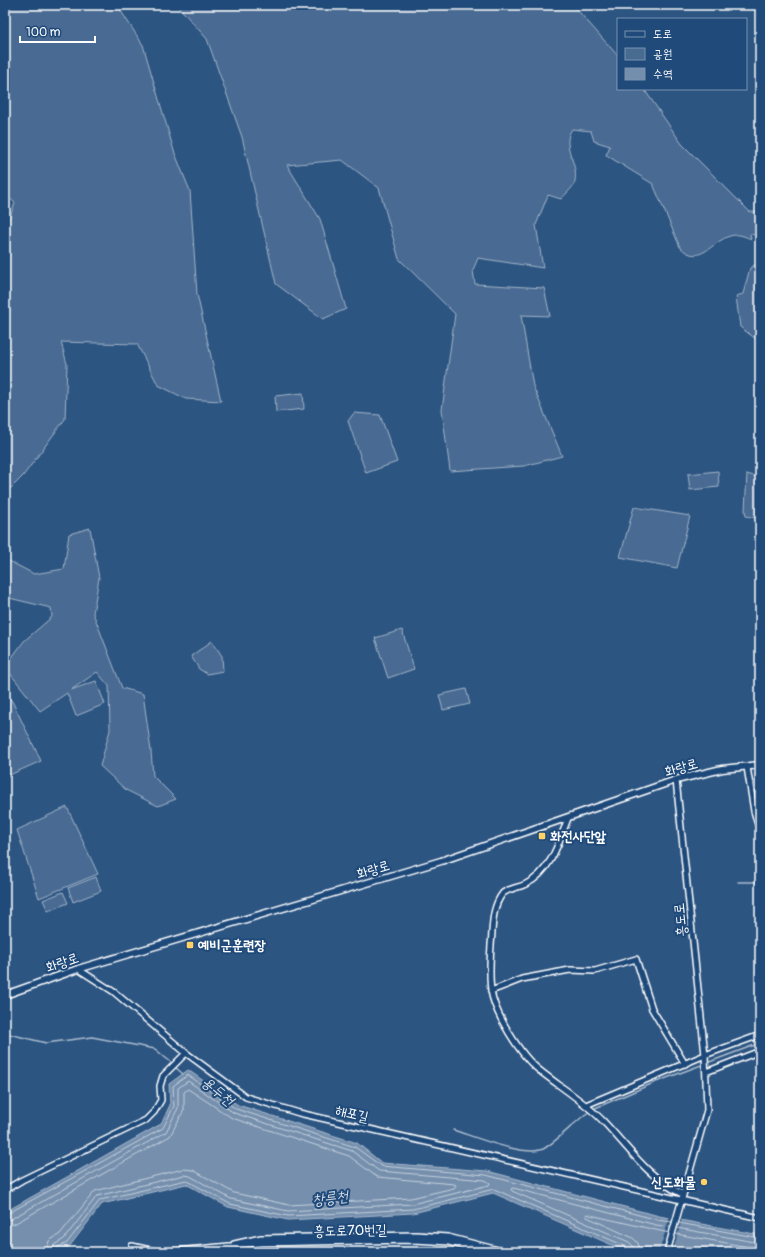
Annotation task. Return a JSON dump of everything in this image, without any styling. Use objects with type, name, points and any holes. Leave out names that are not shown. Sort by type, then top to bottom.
[{"type":"main road","name":"화랑로","points":[[5,995],[78,969],[441,861],[676,780],[722,769],[760,766]]},
{"type":"street","points":[[747,766],[754,811],[760,831]]},
{"type":"street","name":"흥도로","points":[[676,780],[706,1057],[706,1070]]},
{"type":"street","points":[[568,818],[554,853],[548,865],[539,876],[526,885],[508,889],[498,899],[494,909],[490,962],[491,991],[496,1006],[526,1057],[537,1069],[594,1112],[648,1171],[670,1188],[682,1194]]},
{"type":"street","points":[[491,991],[522,979],[570,970],[594,971],[636,959],[652,1009],[685,1064]]},
{"type":"street","name":"해포길","points":[[78,969],[114,992],[186,1053],[246,1097],[299,1113],[760,1218]]},
{"type":"street","points":[[587,1106],[685,1064],[760,1035]]},
{"type":"street","points":[[667,1252],[680,1207],[682,1194],[707,1110],[706,1070],[760,1051]]},
{"type":"street","points":[[5,1190],[22,1180],[146,1120],[154,1112],[161,1100],[160,1086],[162,1076],[186,1053]]},
{"type":"street","points":[[226,1246],[260,1238],[416,1235],[448,1238],[506,1252]]},
{"type":"street","name":"흥도로70번길","points":[[166,1252],[214,1250],[226,1246],[261,1243],[414,1240],[449,1242],[484,1252]]},
{"type":"street","points":[[132,1246],[159,1252]]},
{"type":"green space","points":[[5,5],[117,5],[143,45],[174,151],[190,191],[197,294],[221,401],[186,399],[158,385],[137,344],[61,342],[67,364],[65,419],[23,476],[5,494],[5,230],[15,203],[5,194]]},
{"type":"green space","points":[[177,5],[573,5],[617,55],[617,90],[645,90],[682,144],[750,212],[760,212],[760,342],[740,327],[736,296],[743,294],[750,268],[756,264],[759,249],[756,235],[750,234],[751,239],[739,235],[727,237],[701,253],[694,255],[687,253],[680,247],[653,184],[606,155],[610,146],[594,141],[591,131],[572,129],[568,142],[576,174],[574,184],[561,199],[548,195],[536,225],[543,268],[478,258],[473,270],[475,284],[544,288],[550,316],[521,315],[533,386],[562,456],[524,466],[450,471],[442,410],[455,314],[399,259],[379,188],[342,160],[287,165],[320,219],[346,309],[323,319],[276,284],[242,137],[207,39]]},
{"type":"green space","points":[[303,393],[304,409],[276,412],[275,396]]},
{"type":"green space","points":[[354,413],[380,415],[397,462],[366,473],[348,421]]},
{"type":"green space","points":[[718,471],[719,487],[690,490],[688,474]]},
{"type":"green space","points":[[747,474],[760,478],[760,519],[746,516]]},
{"type":"green space","points":[[634,507],[690,516],[677,568],[620,557]]},
{"type":"green space","points":[[90,528],[99,578],[93,613],[122,688],[143,694],[153,776],[176,799],[158,806],[126,790],[100,766],[110,730],[109,686],[97,672],[71,690],[96,681],[105,704],[76,716],[67,693],[40,711],[5,667],[24,641],[52,617],[51,608],[5,597],[5,559],[34,574],[64,569],[69,534]]},
{"type":"green space","points":[[402,630],[414,669],[388,678],[375,638]]},
{"type":"green space","points":[[212,641],[222,656],[223,671],[207,674],[199,669],[191,656]]},
{"type":"green space","points":[[466,689],[470,704],[443,710],[439,695]]},
{"type":"green space","points":[[9,698],[12,701],[41,761],[5,777],[5,699]]},
{"type":"green space","points":[[67,807],[98,874],[39,898],[17,830]]},
{"type":"green space","points":[[96,877],[101,891],[73,902],[68,888]]},
{"type":"green space","points":[[63,892],[68,903],[48,911],[43,900]]},
{"type":"water","name":"창릉천","points":[[188,1070],[238,1105],[357,1143],[382,1163],[487,1171],[659,1216],[760,1235],[760,1252],[628,1252],[493,1193],[413,1213],[288,1220],[228,1207],[186,1184],[102,1204],[69,1247],[56,1252],[5,1252],[5,1212],[161,1124],[170,1105],[169,1084]]},
{"type":"pier","points":[[670,1216],[682,1218],[673,1252],[659,1252]]},
{"type":"waterway","points":[[738,882],[760,882]]},
{"type":"waterway","name":"용두천","points":[[5,1033],[46,1043],[92,1037],[155,1049],[173,1064]]},
{"type":"waterway","points":[[593,1109],[656,1082],[760,1043]]},
{"type":"waterway","name":"용두천","points":[[175,1067],[183,1074]]},
{"type":"waterway","points":[[453,1130],[514,1149],[537,1151],[551,1144],[590,1111]]},
{"type":"place","name":"화전사단앞","points":[[542,836]]},
{"type":"place","name":"예비군훈련장","points":[[190,945]]},
{"type":"place","name":"신도화물","points":[[704,1182]]}]
